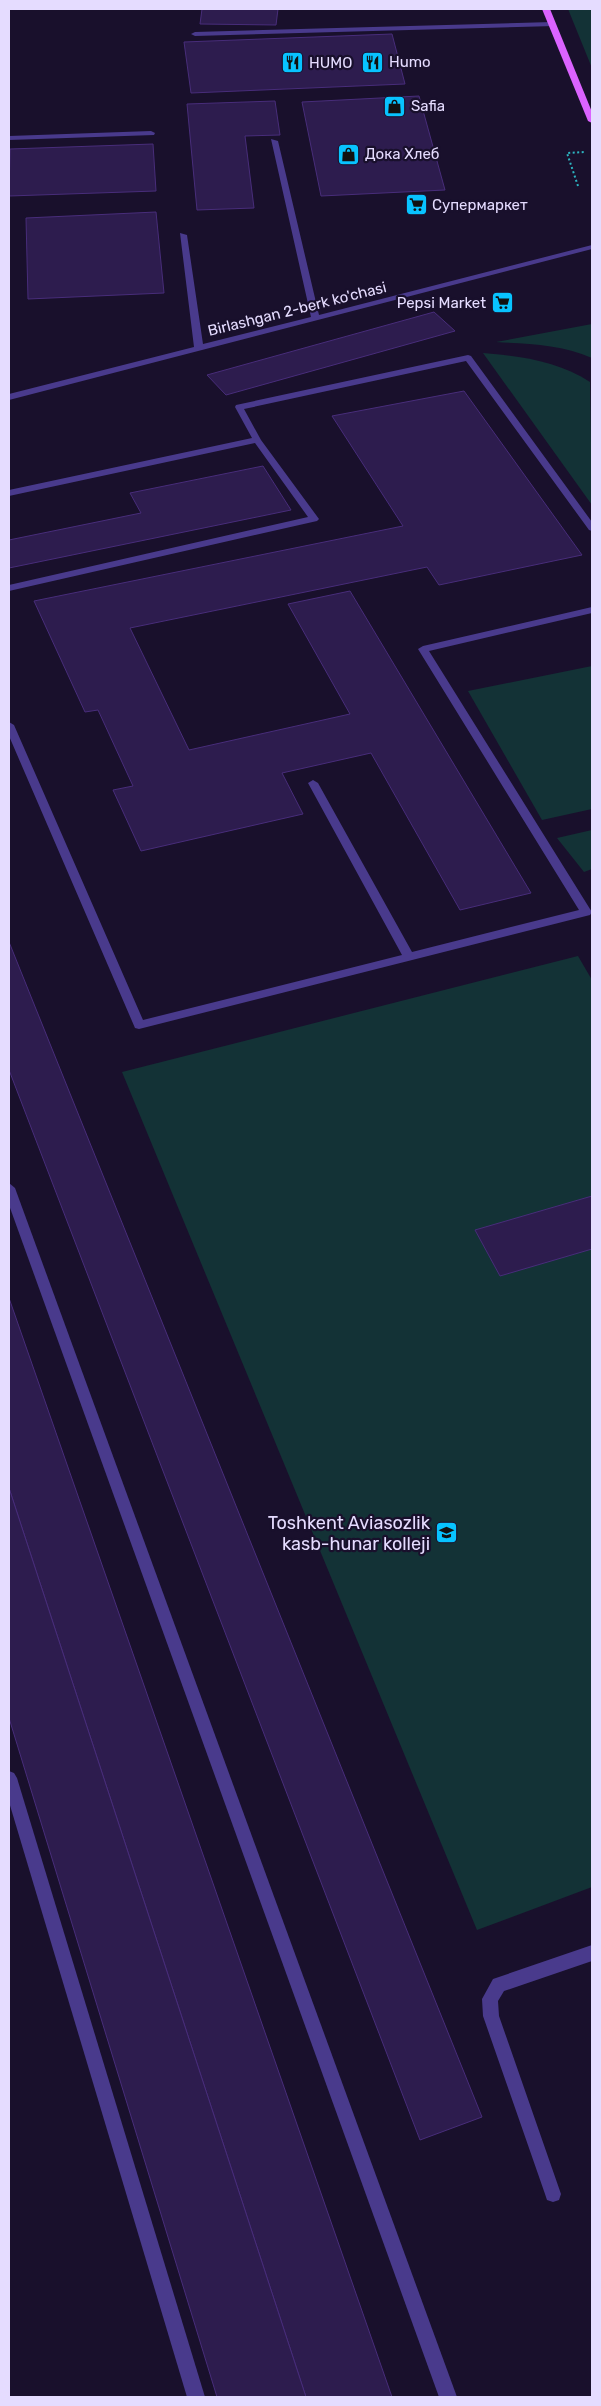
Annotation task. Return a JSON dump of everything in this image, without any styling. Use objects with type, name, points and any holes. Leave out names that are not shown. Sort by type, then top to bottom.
[{"type":"main road","points":[[546,9],[592,122]]},
{"type":"street","points":[[196,34],[552,24]]},
{"type":"street","points":[[9,138],[151,133]]},
{"type":"street","points":[[274,140],[316,318]]},
{"type":"street","points":[[183,235],[198,348]]},
{"type":"street","name":"Birlashgan 2-berk ko'chasi","points":[[9,397],[592,247]]},
{"type":"street","points":[[9,588],[314,519],[258,440],[239,408],[468,358],[592,528]]},
{"type":"street","points":[[9,492],[258,440]]},
{"type":"street","points":[[9,725],[139,1025],[586,912],[423,649],[592,610]]},
{"type":"street","points":[[313,783],[409,957]]},
{"type":"street","points":[[9,1188],[448,2397]]},
{"type":"street","points":[[9,1778],[196,2397]]},
{"type":"street","points":[[553,2194],[491,2016],[490,1999],[499,1985],[592,1953]]},
{"type":"path","points":[[578,186],[567,153],[592,151]]},
{"type":"green space","points":[[568,9],[592,9],[592,68]]},
{"type":"green space","points":[[592,324],[592,358],[557,347],[496,342]]},
{"type":"green space","points":[[483,353],[525,358],[552,364],[590,382],[592,505]]},
{"type":"green space","points":[[592,666],[592,809],[542,820],[468,691]]},
{"type":"green space","points":[[592,830],[592,869],[584,872],[557,838]]},
{"type":"green space","points":[[578,956],[592,980],[592,1887],[477,1930],[122,1072]]},
{"type":"building","points":[[202,9],[278,9],[276,25],[200,24]]},
{"type":"building","name":"HUMO","points":[[392,34],[405,84],[191,93],[184,42]]},
{"type":"building","points":[[419,96],[445,190],[321,196],[302,102]]},
{"type":"building","points":[[275,101],[280,135],[245,136],[254,208],[197,210],[187,104]]},
{"type":"building","points":[[153,144],[156,191],[9,196],[10,149]]},
{"type":"building","points":[[156,212],[164,293],[28,299],[26,218]]},
{"type":"building","points":[[434,312],[455,331],[226,395],[207,375]]},
{"type":"building","points":[[464,391],[582,555],[439,585],[427,567],[130,628],[189,750],[350,714],[288,604],[350,591],[531,893],[460,910],[371,753],[282,773],[303,814],[141,851],[113,790],[133,786],[98,710],[85,712],[34,601],[403,526],[332,416]]},
{"type":"building","points":[[263,466],[291,510],[9,568],[9,540],[141,513],[130,493]]},
{"type":"building","points":[[9,942],[482,2117],[420,2140],[9,1070]]},
{"type":"building","points":[[592,1196],[592,1249],[500,1276],[475,1230]]},
{"type":"building","points":[[9,1298],[392,2397],[306,2397],[9,1488]]},
{"type":"building","points":[[9,1488],[306,2397],[217,2397],[9,1718]]},
{"type":"place","name":"Humo","points":[[373,62]]},
{"type":"place","name":"HUMO","points":[[293,63]]},
{"type":"place","name":"Safia","points":[[395,106]]},
{"type":"place","name":"Дока Хлеб","points":[[349,154]]},
{"type":"place","name":"Супермаркет","points":[[416,205]]},
{"type":"place","name":"Pepsi Market","points":[[502,303]]},
{"type":"place","name":"Toshkent Aviasozlik kasb-hunar kolleji","points":[[446,1533]]}]
